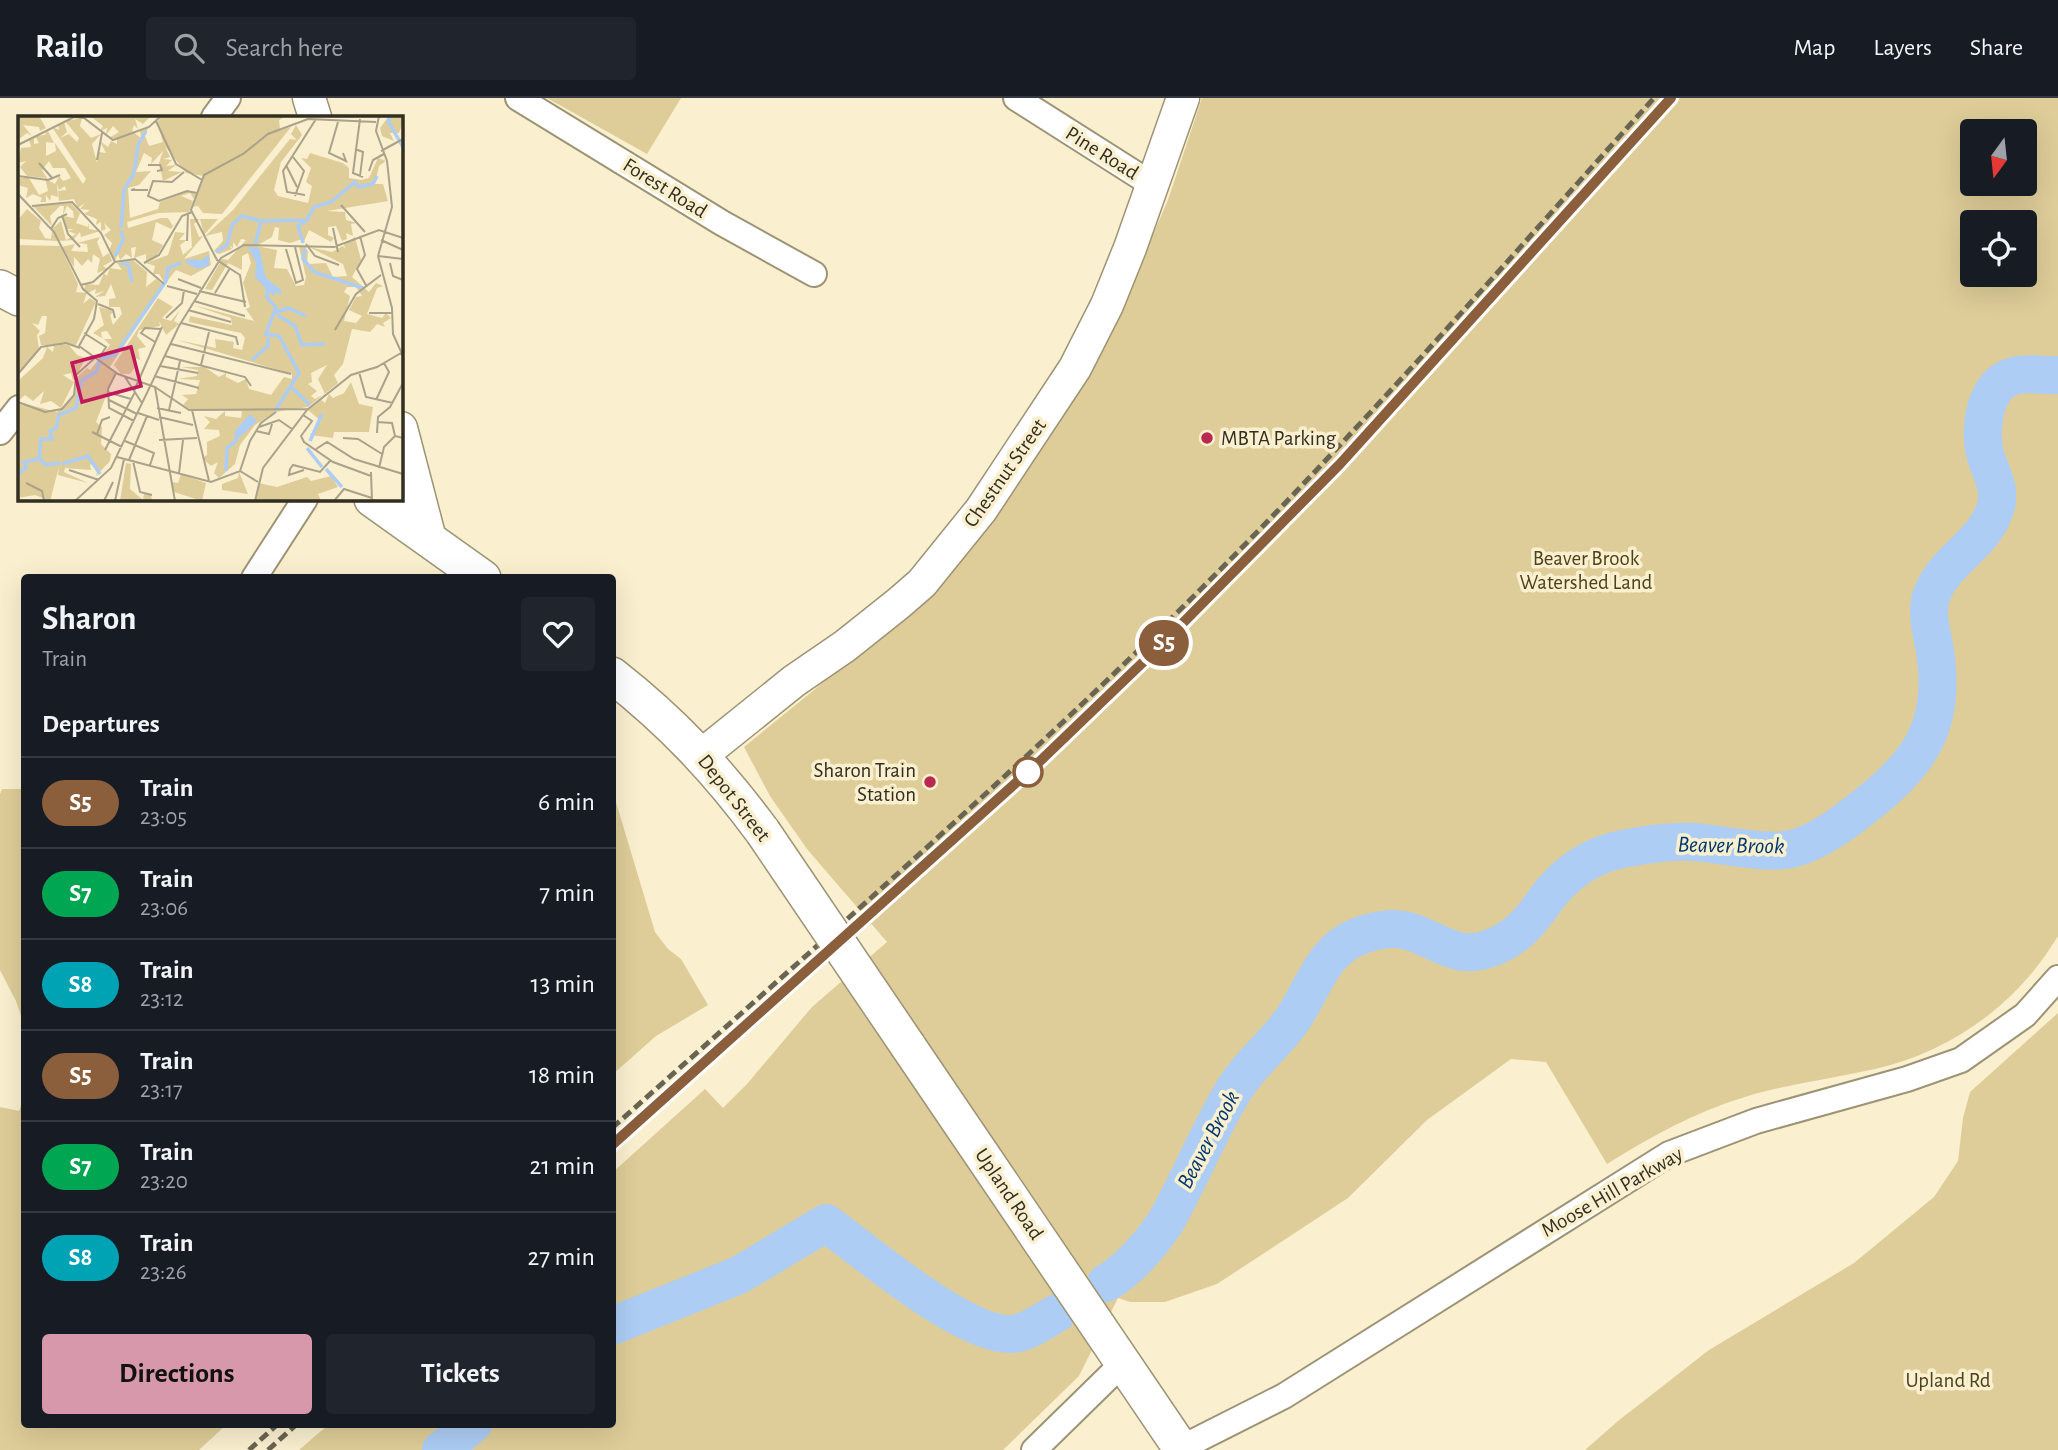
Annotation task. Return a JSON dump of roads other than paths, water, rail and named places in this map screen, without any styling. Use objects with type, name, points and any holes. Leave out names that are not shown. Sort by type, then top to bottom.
[{"type":"main road","points":[[0,288],[18,297]]},
{"type":"main road","points":[[373,500],[477,574]]},
{"type":"main road","name":"Depot Street","points":[[616,678],[651,705],[702,755],[763,832],[836,938]]},
{"type":"main road","name":"Upland Road","points":[[836,938],[1182,1449]]},
{"type":"street","points":[[215,116],[228,98]]},
{"type":"street","points":[[309,98],[315,116]]},
{"type":"street","name":"Forest Road","points":[[518,98],[722,223],[814,274]]},
{"type":"street","name":"Pine Road","points":[[1016,98],[1153,185]]},
{"type":"street","name":"Chestnut Street","points":[[702,755],[794,681],[845,646],[922,583],[1012,466],[1075,368],[1107,305],[1183,98]]},
{"type":"street","points":[[0,432],[18,409]]},
{"type":"street","points":[[402,432],[430,540]]},
{"type":"street","points":[[257,574],[304,500]]},
{"type":"street","name":"Moose Hill Parkway","points":[[1182,1449],[1284,1396],[1669,1154],[1756,1121],[1954,1063],[1973,1053],[2025,1015],[2058,978]]},
{"type":"street","points":[[1034,1450],[1124,1362]]},
{"type":"waterway","name":"Beaver Brook","points":[[1106,1283],[1131,1263],[1159,1232],[1238,1083],[1292,1020],[1329,958],[1350,940],[1375,931],[1397,929],[1420,935],[1461,952],[1484,950],[1514,936],[1566,877],[1594,858],[1616,850],[1678,842],[1772,851],[1795,848],[1834,829],[1862,809],[1904,771],[1926,737],[1937,698],[1938,676],[1929,615],[1932,594],[1946,571],[1984,531],[1996,506],[1996,487],[1986,457],[1983,434],[1983,422],[1990,398],[2004,380],[2014,376],[2058,375]]},
{"type":"waterway","name":"Beaver Brook","points":[[616,1324],[739,1275],[826,1223],[917,1291],[944,1308],[993,1332],[1019,1333],[1057,1313]]},
{"type":"waterway","name":"Beaver Brook","points":[[441,1450],[468,1428]]},
{"type":"railway","points":[[616,1124],[953,824],[1218,572],[1408,372],[1654,98]]},
{"type":"railway","points":[[616,1141],[1038,763],[1163,643],[1340,464],[1671,98]]},
{"type":"railway","points":[[249,1450],[274,1428]]},
{"type":"railway","points":[[268,1450],[293,1428]]},
{"type":"train","name":"S5","points":[[616,1141],[1038,763],[1163,643],[1340,464],[1671,98]]},
{"type":"place","name":"MBTA Parking","points":[[1207,438]]},
{"type":"place","name":"Sharon Train Station","points":[[930,782]]},
{"type":"park label","name":"Beaver Brook Watershed Land","points":[[1586,570]]},
{"type":"park label","name":"Upland Rd","points":[[1948,1380]]}]
